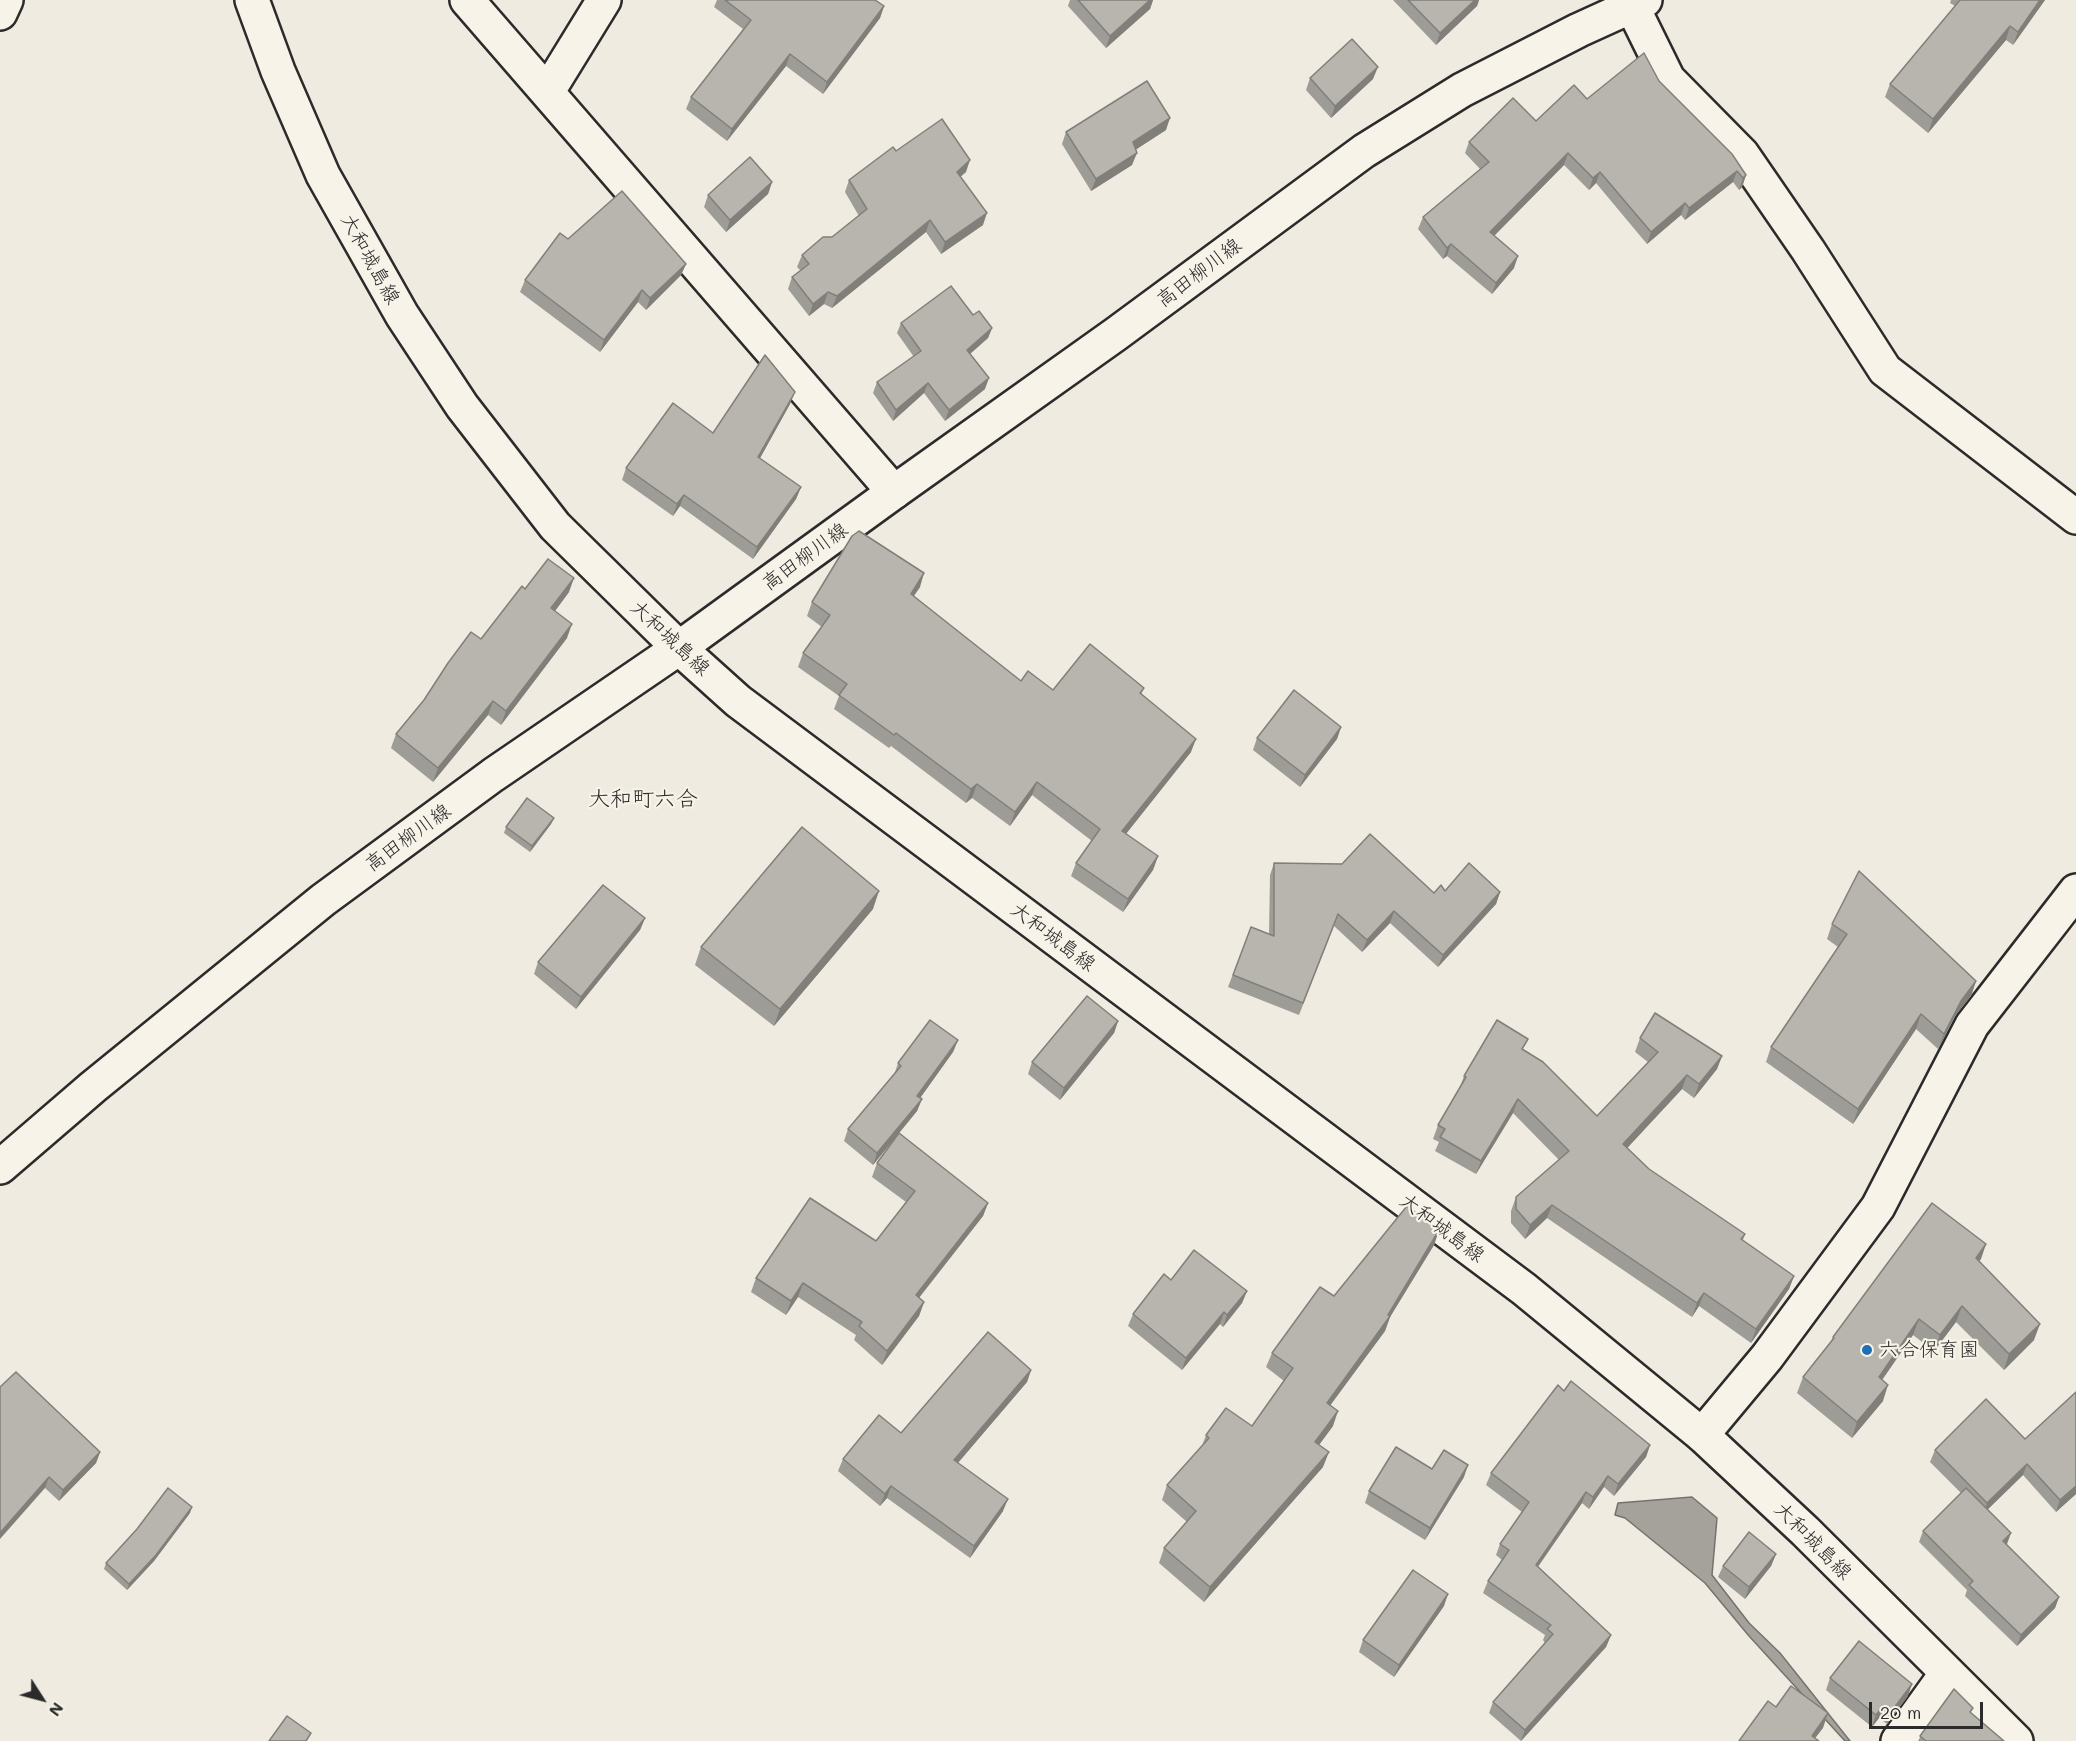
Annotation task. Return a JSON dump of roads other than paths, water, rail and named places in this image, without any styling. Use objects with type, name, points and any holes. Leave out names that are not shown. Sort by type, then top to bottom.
[{"type":"main road","points":[[0,13],[6,0]]},
{"type":"main road","name":"大和城島線","points":[[252,0],[278,71],[323,175],[408,325],[462,406],[555,526],[679,648],[738,701],[1524,1289],[1702,1435],[1805,1531],[2016,1741]]},
{"type":"main road","points":[[466,0],[548,91],[894,492]]},
{"type":"main road","points":[[548,91],[604,0]]},
{"type":"main road","points":[[1639,3],[1668,79],[1742,154],[1808,250],[1885,370],[2076,517]]},
{"type":"main road","name":"高田柳川線","points":[[0,1167],[93,1087],[323,900],[493,775],[679,648],[1116,334],[1364,151],[1462,90],[1579,30],[1639,3]]},
{"type":"main road","points":[[1702,1435],[1767,1357],[1878,1207],[1972,1025],[2076,891]]},
{"type":"main road","points":[[1898,1741],[1947,1673]]},
{"type":"place","name":"六合保育園","points":[[1867,1350]]},
{"type":"district","name":"大和町六合","points":[[643,799]]}]
